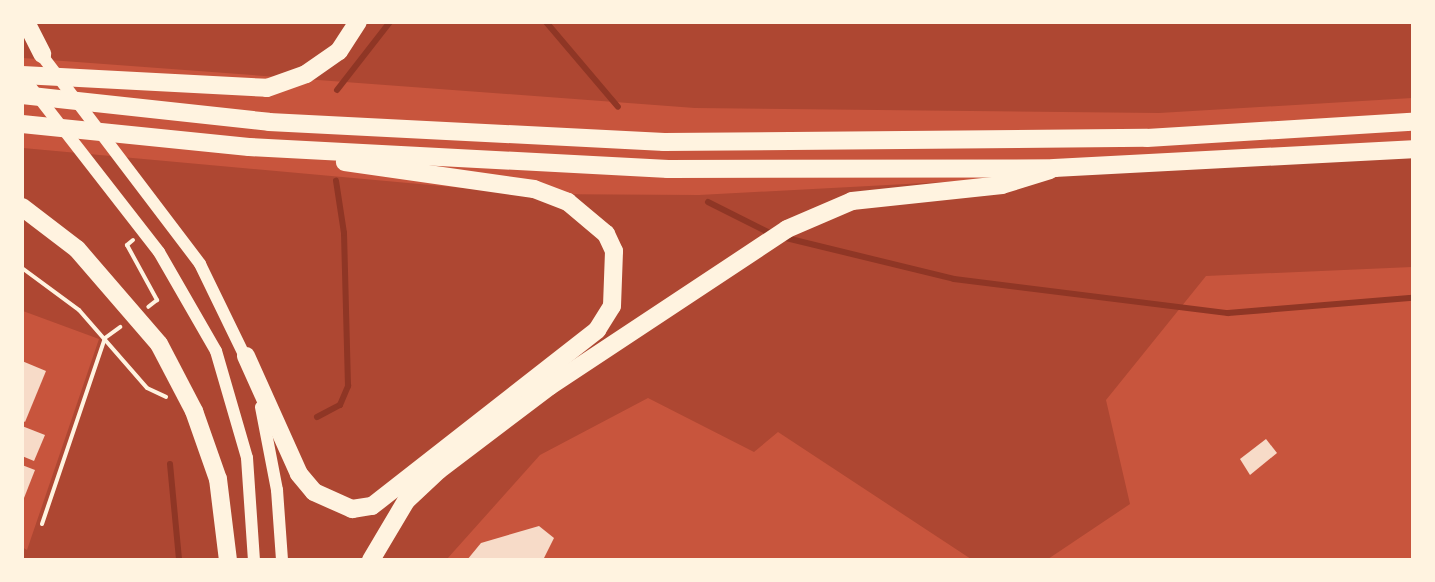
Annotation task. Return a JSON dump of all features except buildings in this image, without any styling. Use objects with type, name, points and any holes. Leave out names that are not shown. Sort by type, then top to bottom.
[{"type":"highway","points":[[26,22],[42,54]]},
{"type":"highway","points":[[22,75],[267,88],[306,74],[339,51],[358,22]]},
{"type":"highway","points":[[22,95],[269,122],[602,141],[1147,138],[1413,122]]},
{"type":"highway","points":[[22,124],[249,147],[534,189],[568,202],[599,227],[614,251],[617,270],[612,306],[597,330],[372,506],[352,509],[314,492],[295,466],[246,356]]},
{"type":"highway","points":[[249,147],[668,169],[1054,168],[1413,149]]},
{"type":"highway","points":[[371,560],[406,501],[439,470],[550,386],[787,229],[852,201],[1002,185],[1054,168]]},
{"type":"highway","points":[[22,207],[77,249],[129,304],[159,344],[194,411],[218,479],[228,560]]},
{"type":"main road","points":[[22,34],[42,54],[146,187],[206,274],[246,356],[268,430],[282,560]]},
{"type":"main road","points":[[22,75],[159,252],[216,351],[247,458],[254,560]]},
{"type":"path","points":[[127,245],[157,300]]},
{"type":"path","points":[[22,268],[105,338],[147,388],[194,411]]},
{"type":"path","points":[[42,524],[105,338]]},
{"type":"shaded area","points":[[22,23],[1412,23],[1412,98],[1159,113],[695,108],[23,58]]},
{"type":"shaded area","points":[[23,148],[530,194],[699,195],[1412,157],[1412,267],[1206,276],[1106,400],[1130,504],[1048,559],[971,559],[778,432],[754,452],[648,398],[540,455],[447,559],[23,560],[22,547],[27,550],[99,339],[23,311]]},
{"type":"waterway","points":[[337,90],[390,22]]},
{"type":"waterway","points":[[546,22],[618,107]]},
{"type":"waterway","points":[[317,417],[340,405],[348,386],[344,233],[336,181]]},
{"type":"waterway","points":[[708,202],[772,234]]},
{"type":"waterway","points":[[782,237],[954,279],[1228,313],[1412,298]]},
{"type":"waterway","points":[[170,464],[179,560]]}]
